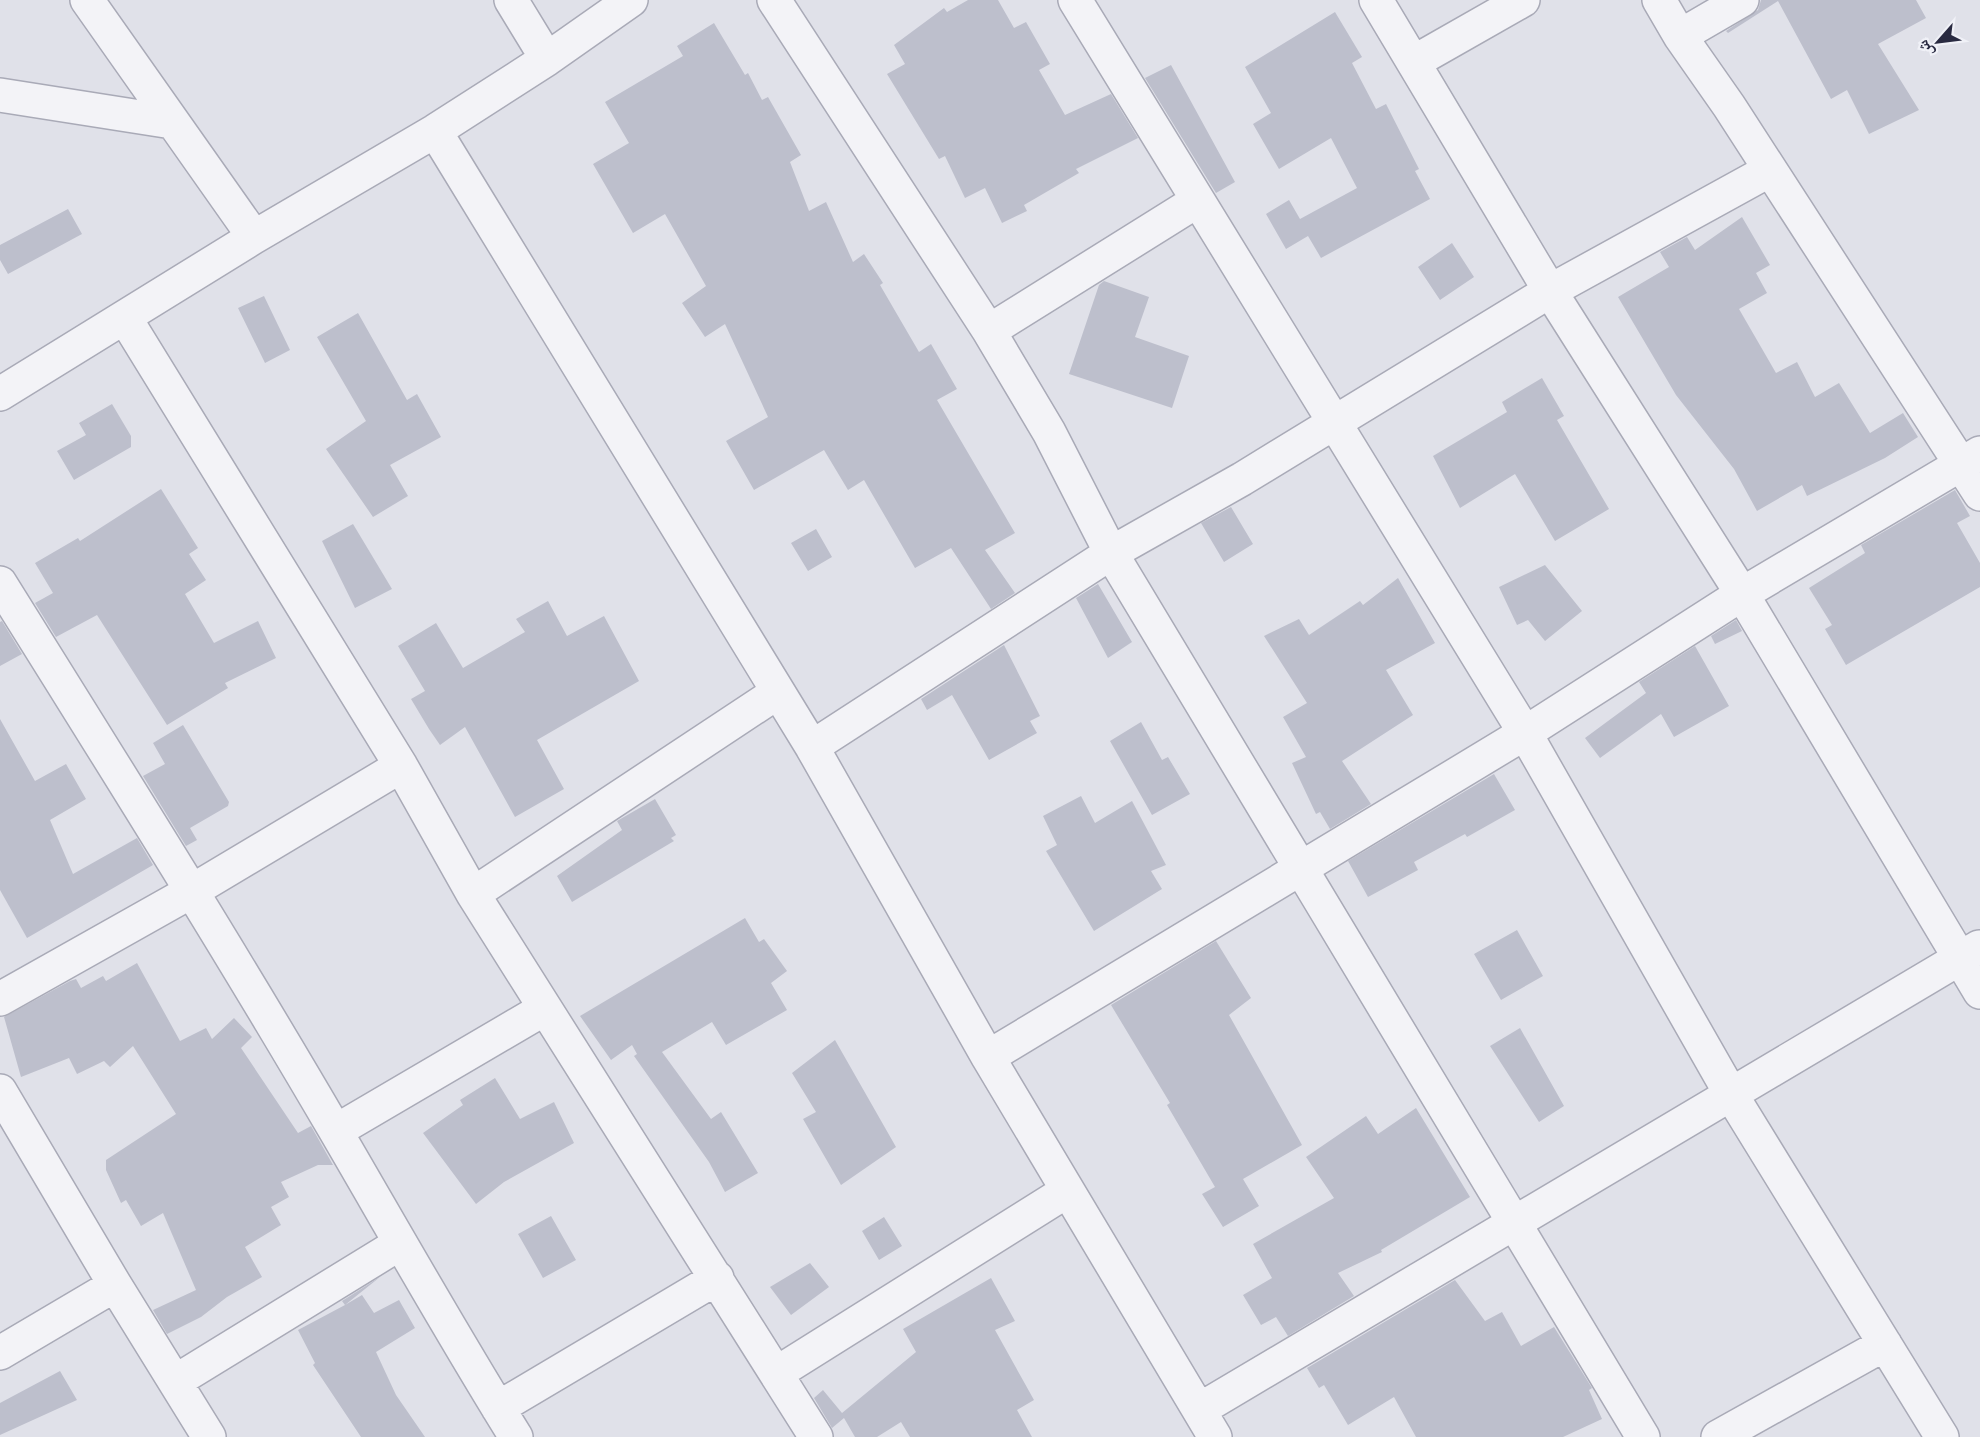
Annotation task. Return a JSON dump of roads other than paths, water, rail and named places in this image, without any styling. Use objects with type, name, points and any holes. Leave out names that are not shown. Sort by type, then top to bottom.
[{"type":"street","points":[[87,0],[254,237]]},
{"type":"street","points":[[510,0],[547,58]]},
{"type":"street","points":[[0,394],[254,237],[435,131],[631,0]]},
{"type":"street","points":[[774,0],[988,332],[1049,432],[1111,553],[1643,1437]]},
{"type":"street","points":[[1076,0],[1197,201],[1336,423],[1525,733],[1732,1096],[1942,1437]]},
{"type":"street","points":[[1376,0],[1550,291],[1970,952],[1980,992]]},
{"type":"street","points":[[1414,62],[1523,0]]},
{"type":"street","points":[[1659,0],[1680,36],[1770,170],[1971,459],[1980,494]]},
{"type":"street","points":[[1680,36],[1742,0]]},
{"type":"street","points":[[0,95],[172,122]]},
{"type":"street","points":[[435,131],[812,747],[988,1057],[1207,1424],[1516,1224],[1970,952]]},
{"type":"street","points":[[812,747],[1111,553],[1336,423],[1550,291],[1770,170]]},
{"type":"street","points":[[988,332],[1197,201]]},
{"type":"street","points":[[125,318],[401,766],[473,894],[544,1009],[816,1437]]},
{"type":"street","points":[[988,1057],[1525,733],[1742,594],[1971,459]]},
{"type":"street","points":[[0,583],[192,891],[336,1131],[399,1244],[516,1437]]},
{"type":"street","points":[[473,894],[778,692]]},
{"type":"street","points":[[0,999],[192,891],[401,766]]},
{"type":"street","points":[[336,1131],[544,1009]]},
{"type":"street","points":[[0,1091],[115,1285],[209,1437]]},
{"type":"street","points":[[777,1373],[1067,1191]]},
{"type":"street","points":[[176,1381],[399,1244]]},
{"type":"street","points":[[498,1407],[717,1278]]},
{"type":"street","points":[[0,1353],[115,1285]]},
{"type":"street","points":[[1718,1437],[1885,1344]]}]
